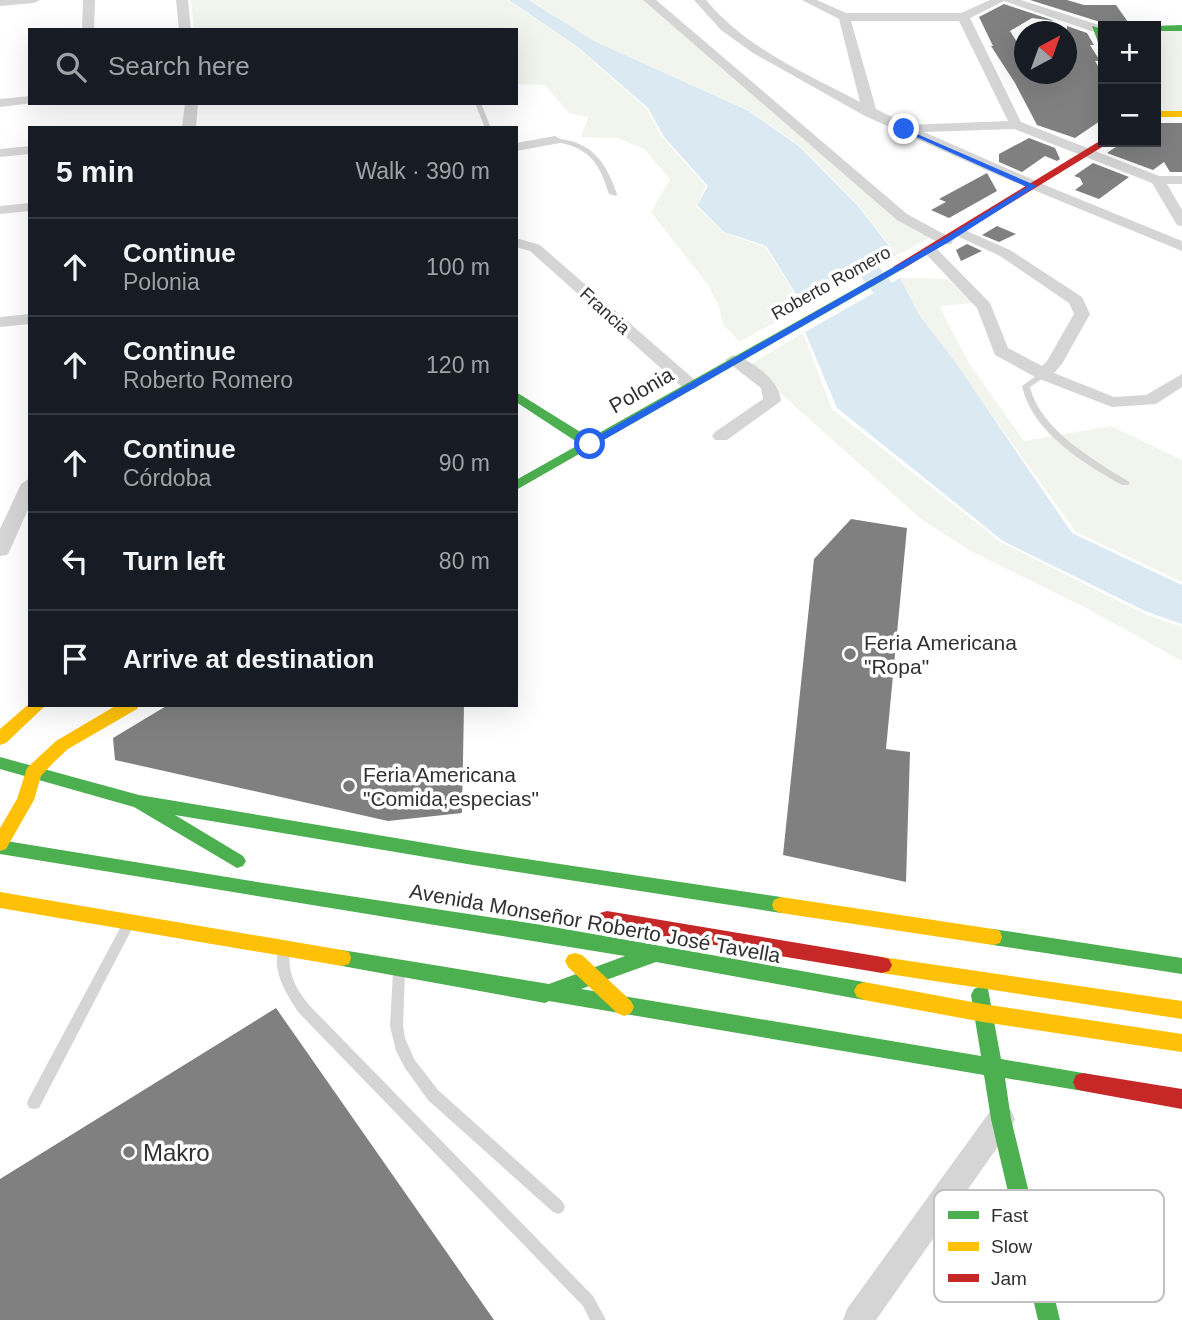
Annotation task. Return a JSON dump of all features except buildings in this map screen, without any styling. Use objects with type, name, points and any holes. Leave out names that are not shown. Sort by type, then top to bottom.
[{"type":"main road","points":[[1161,28],[1182,28]]},
{"type":"main road","points":[[1161,114],[1182,114]]},
{"type":"main road","name":"Roberto Romero","points":[[750,350],[930,250],[1098,145]]},
{"type":"main road","name":"Polonia","points":[[518,485],[750,350]]},
{"type":"main road","points":[[518,397],[590,444]]},
{"type":"main road","points":[[0,739],[36,707]]},
{"type":"main road","points":[[0,845],[25,800],[33,772],[62,745],[128,707]]},
{"type":"main road","points":[[0,763],[139,802],[976,947],[1182,966]]},
{"type":"main road","points":[[139,802],[244,862],[197,855]]},
{"type":"main road","name":"Avenida Monseñor Roberto José Tavella","points":[[0,845],[257,890],[542,933],[983,1013],[1182,1043]]},
{"type":"main road","points":[[0,900],[545,994],[1182,1099]]},
{"type":"main road","name":"Avenida Monseñor Roberto José Tavella","points":[[596,917],[980,981],[1182,1010]]},
{"type":"main road","points":[[542,933],[624,1007]]},
{"type":"main road","points":[[976,947],[983,1013],[1001,1119],[1018,1190]]},
{"type":"main road","points":[[545,994],[654,954]]},
{"type":"main road","points":[[1045,1302],[1049,1320]]},
{"type":"street","points":[[0,3],[34,0]]},
{"type":"street","points":[[88,28],[89,0]]},
{"type":"street","points":[[182,0],[185,28]]},
{"type":"street","points":[[649,0],[902,217],[1005,253],[1076,300],[1082,314],[1054,364],[1043,374]]},
{"type":"street","points":[[700,0],[755,50],[870,113],[1033,186],[1182,246]]},
{"type":"street","points":[[812,0],[844,17],[963,17],[999,0]]},
{"type":"street","points":[[1009,0],[1098,31]]},
{"type":"street","points":[[844,17],[870,113]]},
{"type":"street","points":[[963,17],[1016,125]]},
{"type":"street","points":[[0,103],[28,100]]},
{"type":"street","points":[[189,126],[192,105]]},
{"type":"street","points":[[904,129],[1016,125],[1157,180],[1182,180]]},
{"type":"street","points":[[518,146],[555,140]]},
{"type":"street","points":[[0,153],[28,150]]},
{"type":"street","points":[[1157,180],[1182,222]]},
{"type":"street","points":[[0,210],[28,207]]},
{"type":"street","name":"Francia","points":[[518,243],[535,248],[690,385]]},
{"type":"street","points":[[930,250],[984,306],[1001,351],[1043,374],[1112,402],[1150,400],[1182,379]]},
{"type":"street","points":[[0,323],[28,319]]},
{"type":"street","points":[[721,436],[772,401],[772,392],[768,385],[733,360]]},
{"type":"street","points":[[0,550],[28,488]]},
{"type":"street","points":[[950,1190],[1001,1119]]},
{"type":"street","points":[[858,1320],[934,1213]]},
{"type":"lane","points":[[479,105],[487,126]]},
{"type":"lane","points":[[555,140],[576,143],[598,159],[608,176],[613,194]]},
{"type":"lane","points":[[1043,374],[1026,386],[1026,396],[1038,413],[1085,460],[1125,483]]},
{"type":"lane","points":[[34,1103],[129,922]]},
{"type":"lane","points":[[283,949],[285,983],[304,1009],[588,1301],[598,1320]]},
{"type":"lane","points":[[399,969],[396,1033],[399,1046],[416,1075],[433,1096],[558,1207]]},
{"type":"shaded area","points":[[191,0],[508,0],[578,48],[646,108],[662,137],[706,186],[696,206],[723,232],[765,247],[803,306],[740,342],[723,325],[719,307],[708,285],[651,212],[670,179],[644,149],[617,138],[581,137],[588,117],[569,113],[545,85],[518,84],[518,28],[194,28]]},
{"type":"shaded area","points":[[509,0],[529,0],[594,41],[749,111],[800,147],[858,206],[896,255],[803,305],[766,246],[724,232],[697,205],[708,186],[664,137],[648,108],[579,48]]},
{"type":"shaded area","points":[[530,0],[643,0],[901,219],[933,236],[897,255],[859,206],[801,147],[750,111],[594,41]]},
{"type":"shaded area","points":[[1161,30],[1182,30],[1182,111],[1161,111]]},
{"type":"shaded area","points":[[900,278],[948,279],[973,303],[939,306],[969,363],[1024,441],[1111,426],[1182,460],[1182,582],[1076,532],[921,317]]},
{"type":"shaded area","points":[[900,278],[920,316],[955,362],[1072,533],[1182,585],[1182,624],[1147,612],[1003,541],[837,408],[805,332]]},
{"type":"shaded area","points":[[803,333],[832,409],[1001,542],[1147,615],[1182,627],[1182,661],[1088,609],[969,550],[921,519],[749,365]]},
{"type":"waterway","points":[[848,227],[856,239],[863,263],[891,298],[867,323]]},
{"type":"traffic: fast","points":[[1095,28],[1098,33]]},
{"type":"traffic: fast","points":[[1161,28],[1182,28]]},
{"type":"traffic: fast","points":[[518,485],[899,267]]},
{"type":"traffic: fast","points":[[518,397],[590,444]]},
{"type":"traffic: fast","points":[[0,763],[139,802],[467,857],[781,905]]},
{"type":"traffic: fast","points":[[139,802],[237,861]]},
{"type":"traffic: fast","points":[[0,847],[257,890],[542,933],[864,991]]},
{"type":"traffic: fast","points":[[993,937],[1182,966]]},
{"type":"traffic: fast","points":[[545,994],[654,954]]},
{"type":"traffic: fast","points":[[342,958],[1083,1082]]},
{"type":"traffic: fast","points":[[981,995],[1001,1119],[1018,1190]]},
{"type":"traffic: fast","points":[[1045,1302],[1049,1320]]},
{"type":"traffic: slow","points":[[1161,114],[1182,114]]},
{"type":"traffic: slow","points":[[0,739],[36,707]]},
{"type":"traffic: slow","points":[[0,844],[25,800],[33,773],[62,745],[128,707]]},
{"type":"traffic: slow","points":[[0,900],[342,958]]},
{"type":"traffic: slow","points":[[781,905],[993,937]]},
{"type":"traffic: slow","points":[[575,961],[624,1007]]},
{"type":"traffic: slow","points":[[882,965],[1182,1010]]},
{"type":"traffic: slow","points":[[864,991],[983,1013],[1182,1043]]},
{"type":"traffic: jam","points":[[899,267],[1098,145]]},
{"type":"traffic: jam","points":[[607,919],[882,965]]},
{"type":"traffic: jam","points":[[1083,1082],[1182,1099]]},
{"type":"place","name":"Feria Americana \"Ropa\"","points":[[850,654]]},
{"type":"place","name":"Feria Americana \"Comida,especias\"","points":[[349,786]]},
{"type":"place","name":"Makro","points":[[129,1152]]},
{"type":"route","points":[[590,444],[750,350],[946,241],[1033,186],[904,129]]}]
